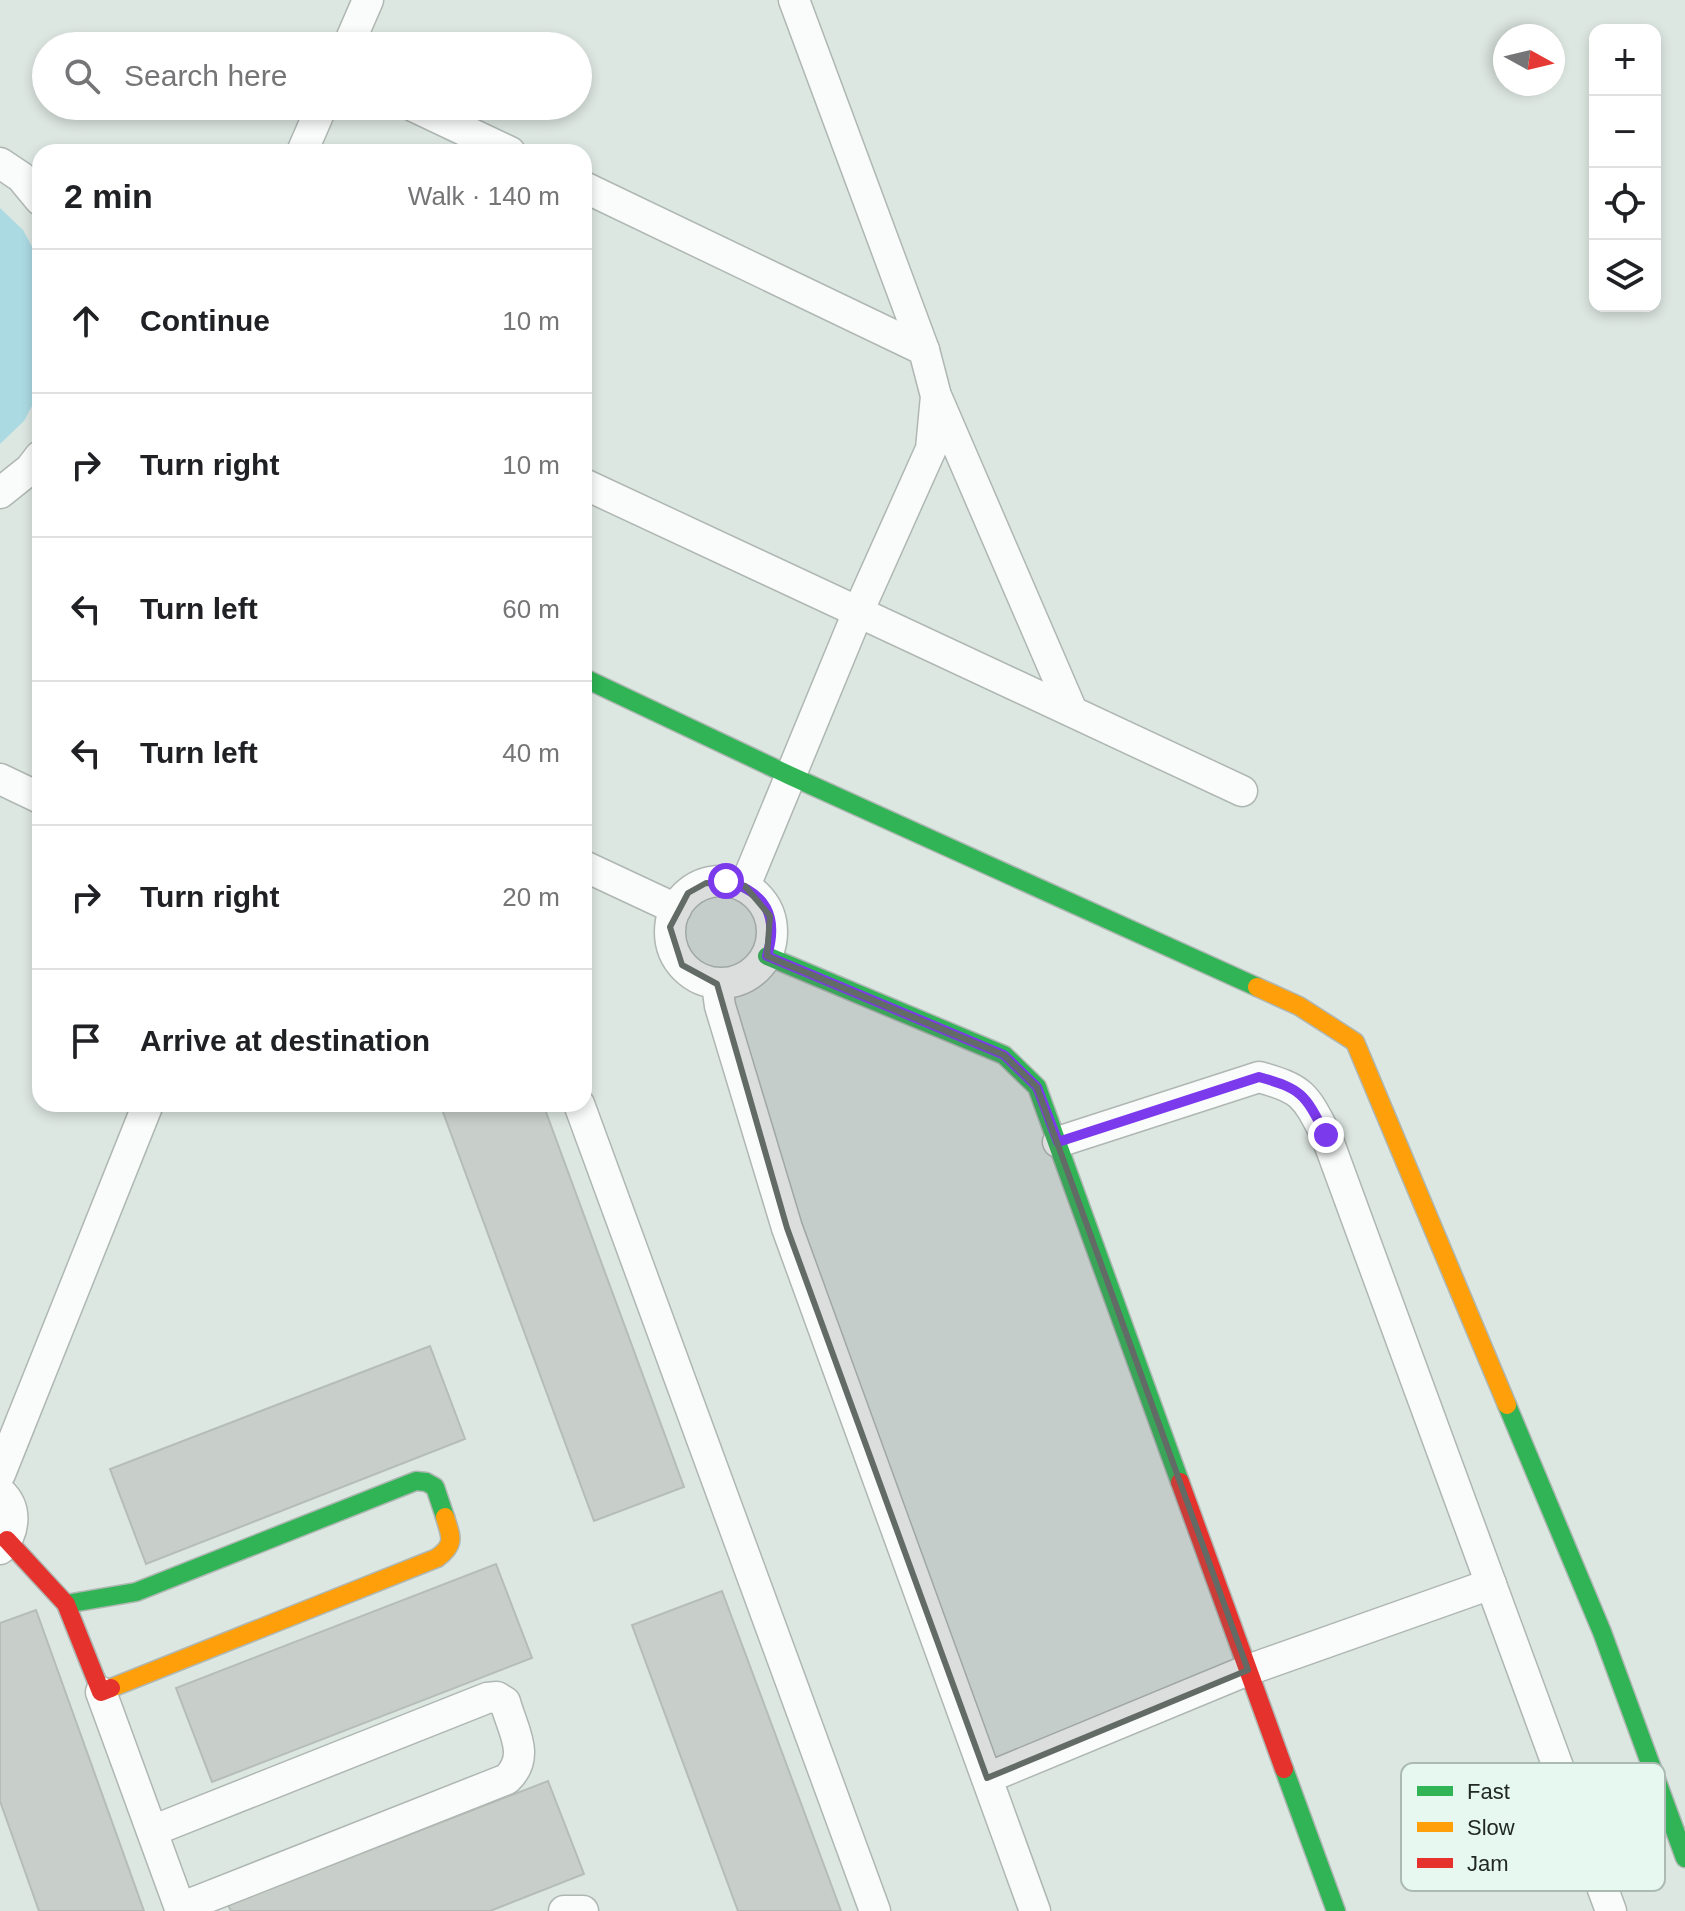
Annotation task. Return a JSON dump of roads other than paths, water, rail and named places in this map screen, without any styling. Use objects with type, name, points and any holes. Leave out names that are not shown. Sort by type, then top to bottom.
[{"type":"street","points":[[354,32],[368,0]]},
{"type":"street","points":[[794,0],[924,350],[936,396],[1072,711]]},
{"type":"street","points":[[305,144],[316,120]]},
{"type":"street","points":[[443,120],[493,144]]},
{"type":"street","points":[[0,163],[21,177],[32,190]]},
{"type":"street","points":[[592,191],[924,350]]},
{"type":"street","points":[[745,886],[858,612],[931,449],[936,396]]},
{"type":"street","points":[[0,493],[32,466]]},
{"type":"street","points":[[592,488],[1242,791]]},
{"type":"street","points":[[592,682],[791,776],[1299,1006],[1355,1042],[1602,1632],[1650,1763]]},
{"type":"street","points":[[0,779],[32,794]]},
{"type":"street","points":[[592,870],[676,909]]},
{"type":"street","points":[[726,881],[745,886],[761,899],[770,916],[772,936],[767,956],[754,971],[737,981],[717,984],[698,978],[682,965],[672,948],[670,927],[676,909],[688,893],[706,883],[726,881]]},
{"type":"street","points":[[767,956],[1004,1055],[1037,1087],[1336,1911]]},
{"type":"street","points":[[717,984],[720,1006],[787,1228],[1035,1911]]},
{"type":"street","points":[[1058,1142],[1259,1077],[1290,1086],[1310,1104],[1326,1135],[1557,1763]]},
{"type":"street","points":[[0,1474],[145,1112]]},
{"type":"street","points":[[582,1112],[875,1911]]},
{"type":"street","points":[[66,1604],[136,1592],[416,1481],[435,1487],[451,1538],[448,1550],[437,1558],[101,1692]]},
{"type":"street","points":[[0,1492],[12,1511],[13,1526],[4,1544],[66,1604],[181,1910],[507,1779],[516,1770],[521,1758],[505,1702],[497,1697],[487,1698],[152,1831]]},
{"type":"street","points":[[987,1778],[1248,1670],[1491,1584]]},
{"type":"street","points":[[1665,1804],[1685,1858]]},
{"type":"street","points":[[1604,1891],[1611,1911]]},
{"type":"street","points":[[564,1911],[583,1911]]},
{"type":"water","points":[[0,208],[23,230],[32,246],[32,406],[24,421],[0,444]]}]
